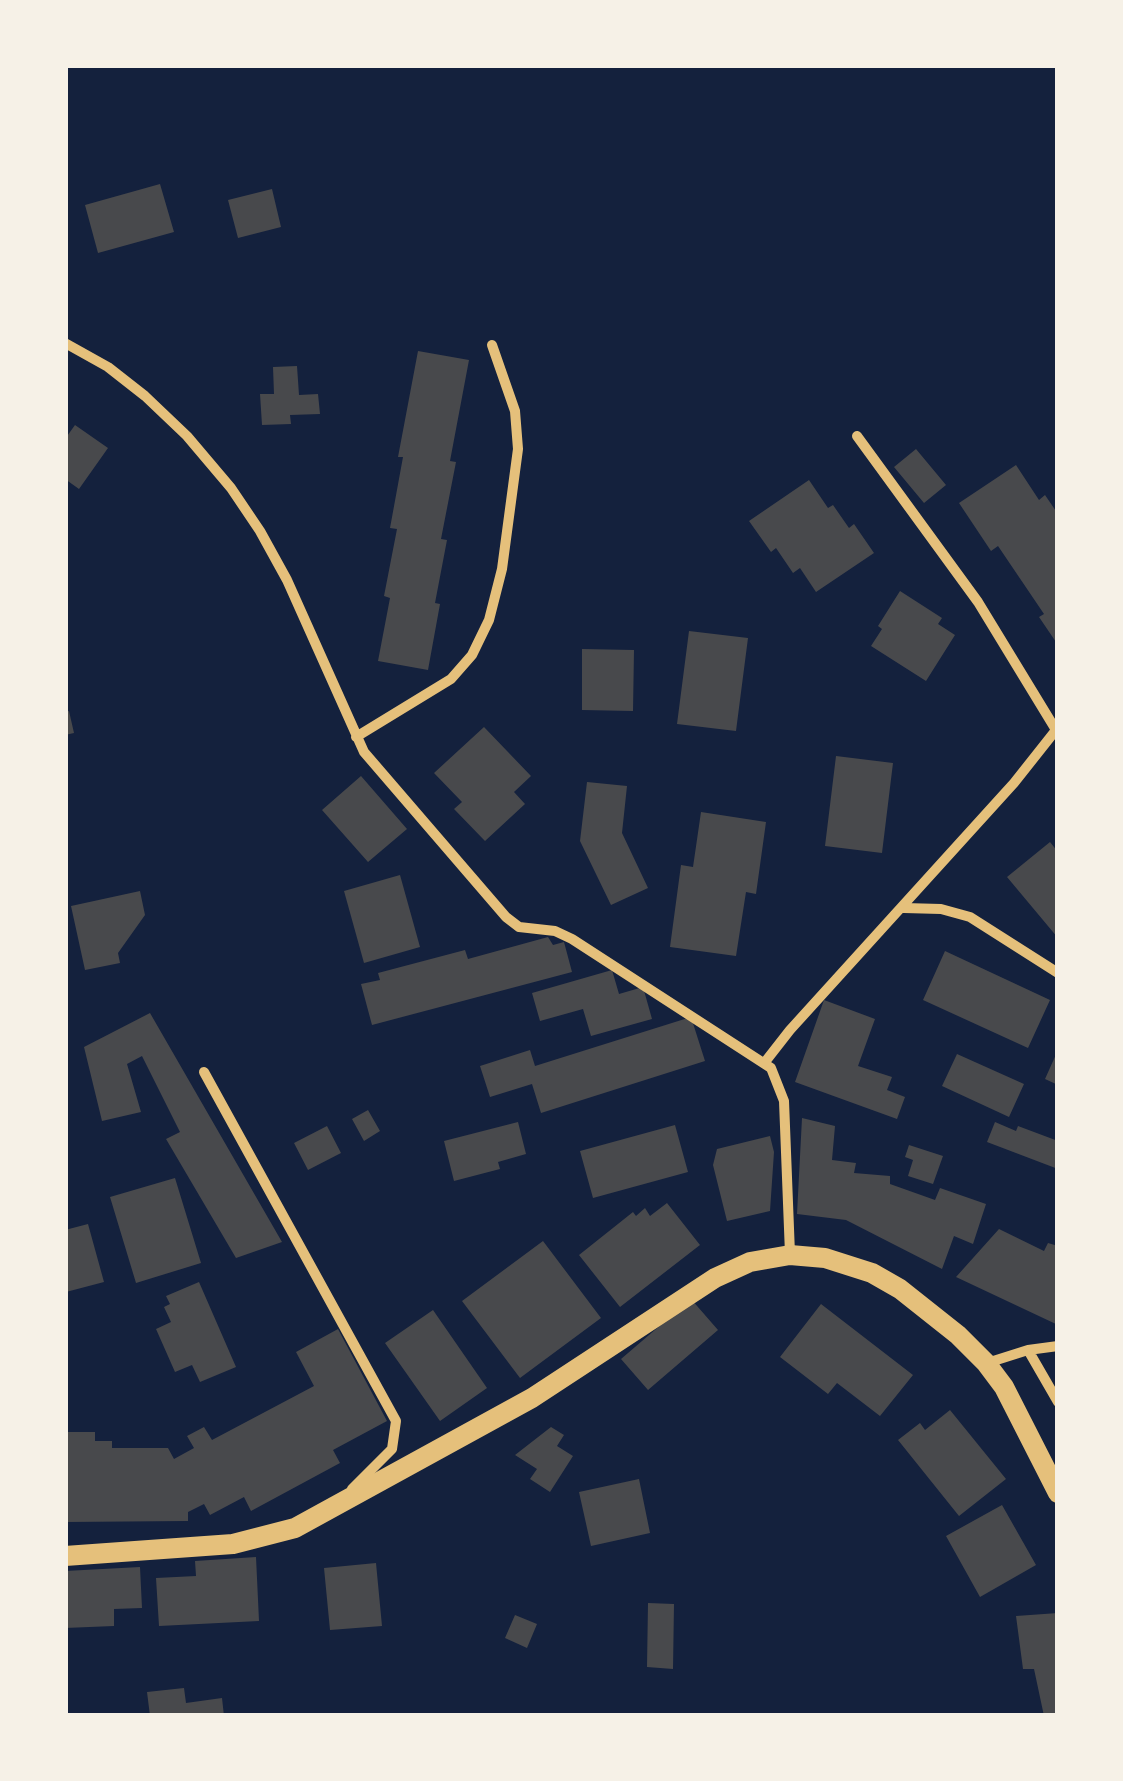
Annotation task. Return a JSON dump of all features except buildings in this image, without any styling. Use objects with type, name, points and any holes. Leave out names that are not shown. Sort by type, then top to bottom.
[{"type":"main road","points":[[65,1556],[250,1541],[295,1528],[532,1398],[715,1278],[750,1262],[790,1255],[843,1262],[886,1280],[958,1335],[986,1363],[1019,1413],[1058,1493]]},
{"type":"street","points":[[65,343],[108,367],[145,396],[194,444],[231,488],[287,580],[356,737],[387,781],[512,922],[555,931],[572,939],[765,1062],[776,1074],[784,1101],[790,1255]]},
{"type":"street","points":[[356,737],[451,678],[472,656],[489,620],[502,570],[518,449],[515,411],[492,345]]},
{"type":"street","points":[[765,1062],[1014,783],[1057,729],[978,602],[857,436]]},
{"type":"street","points":[[904,908],[941,909],[970,917],[1058,973]]},
{"type":"street","points":[[204,1072],[396,1421],[394,1442],[387,1456],[328,1512]]},
{"type":"street","points":[[986,1363],[1028,1350],[1058,1346]]},
{"type":"street","points":[[1028,1350],[1058,1402]]}]
